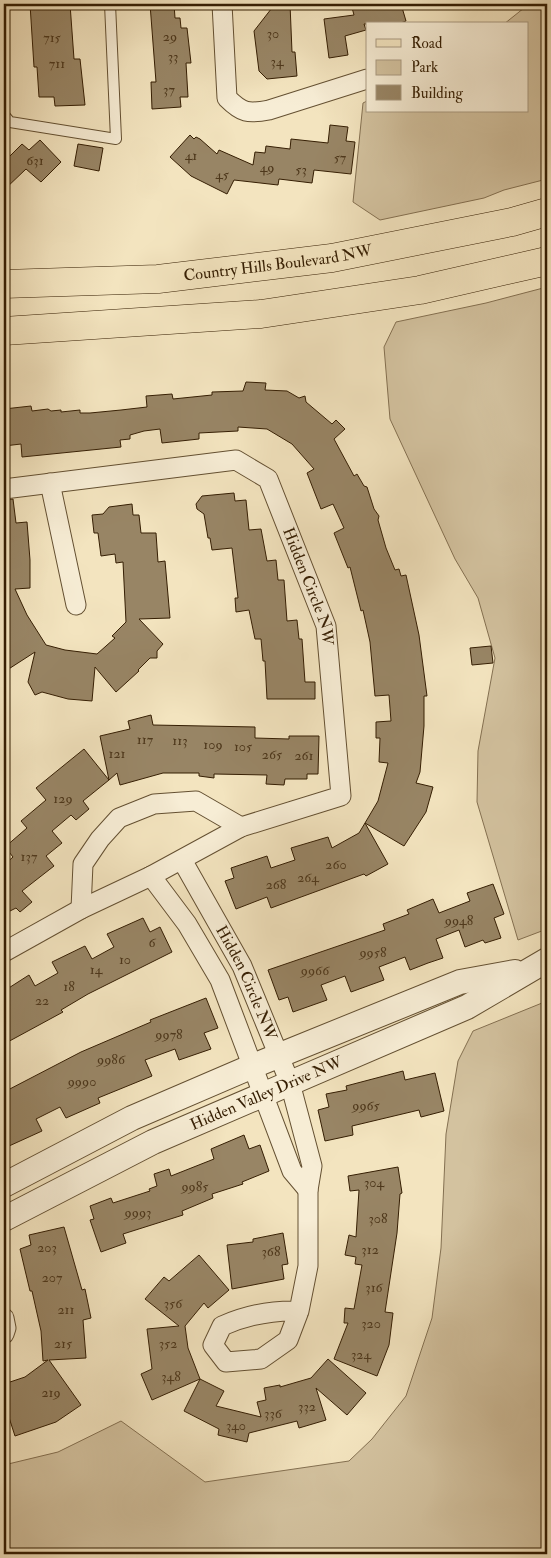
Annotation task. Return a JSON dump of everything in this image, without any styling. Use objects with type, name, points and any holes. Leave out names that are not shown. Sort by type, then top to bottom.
[{"type":"main road","name":"Country Hills Boulevard NW","points":[[4,284],[158,279],[332,258],[512,222],[547,212]]},
{"type":"main road","points":[[4,331],[261,314],[420,290],[547,261]]},
{"type":"street","points":[[222,4],[227,98],[239,110],[253,113],[269,110],[366,79]]},
{"type":"street","name":"Hidden Circle NW","points":[[4,489],[236,460],[268,479],[326,626],[341,796],[240,828],[151,876],[81,908],[4,952]]},
{"type":"street","points":[[50,483],[76,605]]},
{"type":"street","points":[[81,908],[83,864],[100,839],[119,818],[154,804],[196,801],[240,828]]},
{"type":"street","name":"Hidden Circle NW","points":[[182,860],[242,966],[290,1083],[312,1166],[308,1190],[308,1266],[300,1311]]},
{"type":"street","name":"Hidden Circle NW","points":[[151,876],[187,924],[220,980],[292,1171],[308,1190]]},
{"type":"street","name":"Hidden Valley Drive NW","points":[[4,1185],[132,1118],[278,1055],[460,982],[538,965]]},
{"type":"street","name":"Hidden Valley Drive NW","points":[[4,1218],[153,1142],[467,1007],[538,965]]},
{"type":"street","points":[[4,1318],[6,1328],[4,1334]]},
{"type":"lane","points":[[4,115],[10,122],[116,138],[110,4]]},
{"type":"green space","points":[[529,4],[547,4],[547,179],[504,190],[484,198],[380,220],[353,202],[363,103],[366,102],[366,112],[528,112],[528,22],[506,22]]},
{"type":"green space","points":[[547,287],[547,929],[518,940],[477,802],[478,751],[495,658],[478,598],[455,559],[390,419],[384,347],[396,322],[486,303]]},
{"type":"green space","points":[[547,1001],[547,1554],[4,1554],[4,1465],[58,1452],[121,1421],[205,1482],[349,1461],[372,1439],[406,1396],[432,1318],[441,1248],[446,1134],[458,1061],[473,1031]]},
{"type":"building","points":[[30,4],[70,4],[74,59],[80,59],[85,105],[55,106],[54,97],[39,97],[37,67],[34,67]]},
{"type":"building","points":[[150,4],[174,4],[175,18],[180,18],[181,28],[187,28],[191,63],[186,63],[188,97],[180,97],[181,107],[152,109],[151,82],[156,82]]},
{"type":"building","points":[[275,4],[290,4],[292,52],[295,52],[297,76],[267,79],[259,71],[254,31]]},
{"type":"building","points":[[351,4],[401,4],[406,21],[366,22],[364,24],[366,30],[345,36],[348,55],[329,58],[324,19],[354,15]]},
{"type":"building","points":[[330,125],[348,127],[346,141],[355,142],[351,174],[314,170],[312,183],[279,179],[278,185],[234,180],[227,194],[191,176],[170,157],[190,135],[194,139],[196,137],[200,139],[217,154],[219,150],[253,165],[255,152],[265,153],[266,146],[290,149],[291,139],[328,143]]},
{"type":"building","points":[[40,140],[61,162],[41,182],[26,169],[4,190],[4,162],[22,144],[29,150]]},
{"type":"building","points":[[78,144],[103,148],[99,171],[74,166]]},
{"type":"building","points":[[246,382],[266,383],[265,390],[287,391],[299,398],[305,396],[306,402],[332,424],[336,420],[345,429],[334,439],[354,476],[357,474],[364,486],[367,487],[374,509],[379,516],[378,520],[386,548],[395,570],[399,569],[401,576],[406,575],[419,635],[427,696],[424,696],[424,726],[420,772],[416,783],[433,787],[426,812],[404,846],[365,823],[378,801],[388,763],[379,762],[380,738],[376,738],[376,722],[391,721],[389,695],[375,696],[370,642],[363,610],[361,611],[350,567],[348,568],[334,533],[344,528],[333,504],[321,509],[307,473],[314,469],[292,444],[267,429],[238,427],[238,431],[199,433],[199,439],[162,443],[160,429],[144,431],[130,435],[130,439],[120,440],[121,447],[22,457],[21,444],[4,446],[4,409],[31,406],[32,411],[48,409],[51,411],[61,410],[61,412],[80,410],[80,413],[121,410],[147,407],[146,396],[172,394],[173,399],[212,395],[212,392],[243,391]]},
{"type":"building","points":[[234,493],[235,501],[246,500],[249,530],[261,529],[267,561],[276,560],[278,580],[284,580],[287,621],[297,620],[299,639],[302,639],[305,682],[315,682],[315,699],[267,699],[265,661],[263,661],[261,639],[255,639],[249,610],[236,612],[235,598],[238,598],[232,548],[212,550],[204,514],[197,509],[196,504],[202,496]]},
{"type":"building","points":[[13,499],[16,523],[27,522],[30,560],[30,588],[15,589],[27,615],[46,645],[65,650],[97,654],[115,638],[112,636],[126,622],[123,562],[116,563],[115,554],[101,556],[98,533],[94,533],[92,515],[103,514],[109,507],[132,504],[133,515],[139,515],[141,533],[156,533],[158,562],[165,561],[170,618],[139,619],[163,644],[157,651],[157,658],[150,658],[116,692],[95,667],[92,701],[68,699],[42,692],[35,695],[28,682],[35,652],[4,672],[4,500]]},
{"type":"building","points":[[491,646],[493,663],[472,665],[470,648]]},
{"type":"building","points":[[151,715],[153,725],[255,727],[255,738],[289,739],[289,736],[319,736],[318,774],[307,774],[307,779],[285,779],[284,785],[266,784],[267,775],[214,774],[214,778],[199,776],[199,773],[163,773],[120,785],[117,773],[109,780],[100,736],[130,729],[128,721]]},
{"type":"building","points":[[84,749],[109,780],[83,801],[89,809],[76,820],[71,815],[52,831],[62,843],[46,856],[54,866],[22,891],[32,902],[20,912],[16,908],[4,914],[4,865],[13,857],[5,847],[27,828],[21,821],[46,800],[36,788]]},
{"type":"building","points":[[365,823],[388,864],[366,876],[364,874],[271,908],[267,897],[236,909],[225,881],[234,878],[231,868],[267,856],[271,868],[295,860],[291,848],[328,837],[332,848],[359,833]]},
{"type":"building","points":[[493,884],[504,914],[494,918],[501,938],[485,943],[483,940],[465,947],[459,930],[436,939],[443,958],[410,970],[405,957],[379,967],[384,980],[351,992],[345,976],[321,985],[327,1000],[293,1012],[288,997],[279,1000],[268,970],[385,930],[383,924],[409,914],[407,910],[433,899],[439,913],[470,901],[467,893]]},
{"type":"building","points":[[143,918],[150,932],[160,927],[172,952],[88,994],[61,1010],[63,1012],[4,1044],[4,991],[29,975],[35,986],[58,973],[52,962],[85,946],[92,959],[114,947],[107,934]]},
{"type":"building","points":[[206,998],[218,1028],[204,1033],[211,1049],[179,1060],[175,1049],[145,1060],[152,1076],[98,1098],[100,1103],[66,1118],[60,1107],[36,1119],[42,1131],[9,1146],[4,1136],[4,1092],[81,1052],[151,1022],[150,1020]]},
{"type":"building","points":[[403,1071],[405,1080],[435,1073],[444,1111],[421,1117],[419,1110],[352,1126],[353,1135],[325,1141],[318,1110],[329,1107],[326,1094],[347,1090],[346,1086]]},
{"type":"building","points":[[244,1135],[249,1149],[260,1145],[269,1171],[242,1182],[243,1184],[212,1194],[213,1198],[182,1211],[183,1215],[123,1234],[126,1243],[101,1252],[90,1220],[94,1219],[90,1206],[111,1198],[113,1203],[150,1191],[149,1189],[157,1186],[154,1174],[169,1169],[171,1176],[214,1159],[211,1149]]},
{"type":"building","points":[[398,1167],[402,1193],[400,1194],[397,1233],[385,1312],[393,1313],[389,1345],[377,1376],[334,1359],[348,1323],[344,1323],[345,1308],[354,1309],[362,1265],[355,1264],[356,1257],[345,1255],[349,1235],[356,1237],[359,1190],[350,1191],[348,1176]]},
{"type":"building","points":[[64,1227],[82,1290],[85,1289],[91,1318],[83,1320],[86,1358],[49,1360],[81,1405],[56,1422],[15,1436],[4,1402],[4,1384],[25,1377],[48,1360],[43,1361],[41,1331],[20,1249],[31,1245],[29,1235]]},
{"type":"building","points":[[283,1233],[288,1264],[282,1265],[284,1279],[232,1289],[227,1245],[253,1242],[253,1239]]},
{"type":"building","points":[[199,1255],[229,1290],[208,1308],[204,1303],[185,1326],[188,1348],[200,1379],[152,1400],[141,1374],[152,1369],[147,1329],[179,1326],[145,1299],[164,1277],[169,1281]]},
{"type":"building","points":[[328,1359],[366,1393],[347,1415],[316,1388],[326,1420],[299,1428],[297,1421],[249,1433],[247,1442],[218,1435],[219,1429],[184,1411],[200,1379],[224,1391],[216,1406],[261,1417],[257,1402],[266,1400],[264,1388],[280,1385],[280,1387],[311,1378]]}]
